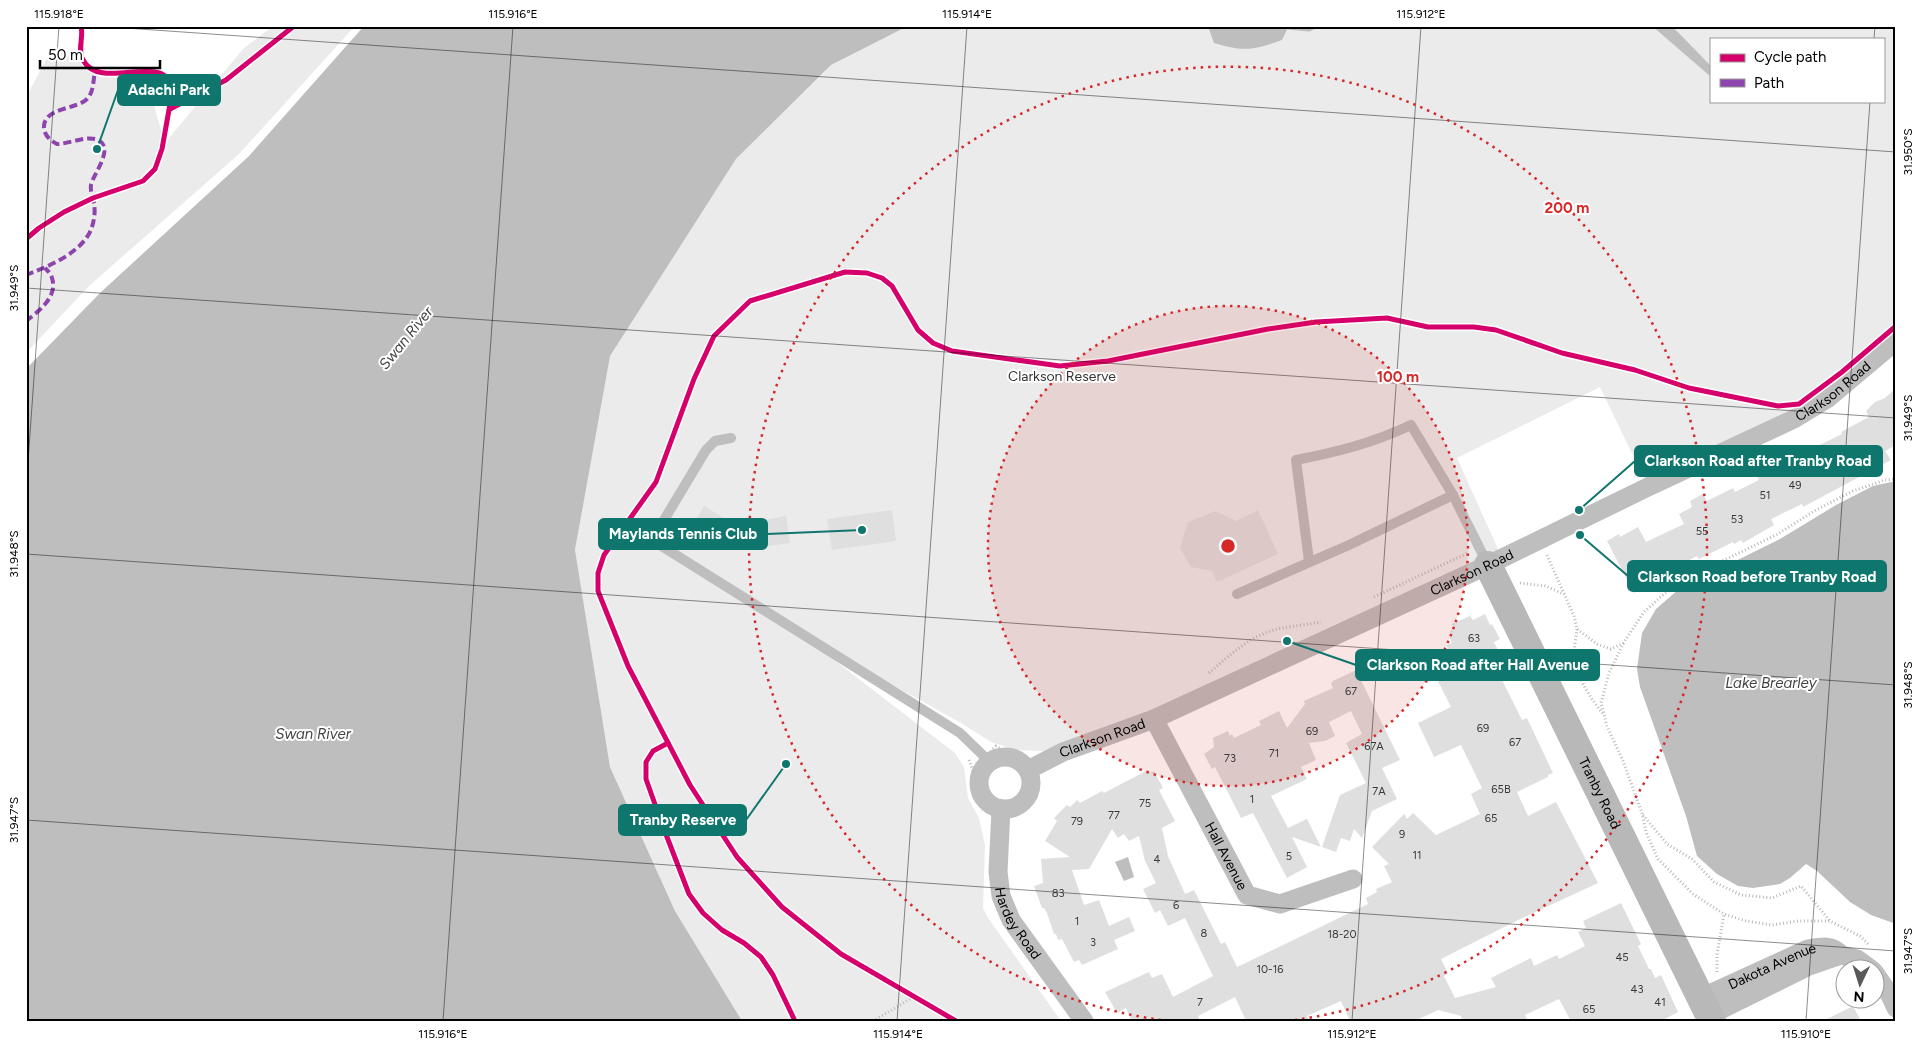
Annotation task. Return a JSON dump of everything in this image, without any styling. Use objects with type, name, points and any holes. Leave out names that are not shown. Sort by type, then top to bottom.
[{"type":"street","name":"Clarkson Road","points":[[1028,770],[1063,752],[1154,719],[1488,565],[1794,419],[1827,399],[1896,341]]},
{"type":"street","name":"Tranby Road","points":[[1488,565],[1710,1006]]},
{"type":"street","name":"Hall Avenue","points":[[1154,719],[1247,895],[1280,904],[1353,879]]},
{"type":"street","points":[[998,758],[1015,759],[1028,770],[1031,789],[1027,798],[1020,805],[1011,809],[1001,809],[992,806],[984,798],[980,789],[979,779],[983,769],[990,762],[998,758]]},
{"type":"street","name":"Hardey Road","points":[[1001,809],[998,872],[1001,896],[1011,920],[1084,1021]]},
{"type":"street","name":"Dakota Avenue","points":[[1710,1006],[1808,949],[1830,947],[1841,955],[1857,960]]},
{"type":"street","name":"Dakota Avenue","points":[[1710,1006],[1841,955]]},
{"type":"street","name":"Dakota Avenue","points":[[1884,987],[1896,1008]]},
{"type":"lane","points":[[1309,561],[1296,460],[1335,452],[1381,439],[1411,425],[1453,495],[1488,565]]},
{"type":"lane","points":[[731,438],[714,441],[706,450],[652,540],[960,733],[990,762]]},
{"type":"lane","points":[[1237,594],[1349,545],[1453,495]]},
{"type":"path","points":[[1830,921],[1798,921],[1772,925],[1746,921],[1724,914],[1693,894],[1658,859],[1646,832],[1642,813],[1604,716],[1601,703],[1609,673],[1624,642],[1644,612],[1675,584],[1776,535],[1816,510],[1853,491],[1896,478]]},
{"type":"path","points":[[1540,540],[1574,616],[1577,629],[1574,659],[1580,680],[1594,704],[1604,716]]},
{"type":"path","points":[[1501,591],[1520,583],[1546,586],[1565,594]]},
{"type":"path","points":[[1577,629],[1597,644],[1611,649],[1624,642]]},
{"type":"path","points":[[1642,813],[1667,844],[1692,859],[1714,882],[1741,896],[1772,898],[1801,886],[1830,921],[1860,936],[1873,949]]},
{"type":"path","points":[[1710,1006],[1716,955],[1724,914]]},
{"type":"path","points":[[873,1021],[915,996]]},
{"type":"green space","points":[[273,26],[355,26],[239,154],[89,286],[26,353],[26,97],[52,49],[149,89],[165,143],[243,49]]},
{"type":"green space","name":"Clarkson Reserve","points":[[908,26],[1652,26],[1710,76],[1710,102],[1884,102],[1884,38],[1710,38],[1710,65],[1672,26],[1896,26],[1896,337],[1825,397],[1648,487],[1600,387],[1457,458],[1502,558],[1063,752],[1016,750],[991,742],[961,723],[799,633],[955,753],[964,767],[968,798],[979,818],[985,845],[983,908],[988,918],[1061,1021],[742,1021],[675,911],[610,767],[575,551],[609,356],[736,159],[831,65]]},
{"type":"water","name":"Swan River","points":[[364,26],[908,26],[831,65],[736,159],[610,356],[575,550],[610,767],[675,911],[742,1021],[26,1021],[26,369],[100,293],[249,156]]},
{"type":"water","points":[[1210,26],[1288,27],[1282,40],[1256,48],[1241,49],[1214,43],[1209,29]]},
{"type":"water","points":[[1652,26],[1672,26],[1710,65],[1710,76]]},
{"type":"water","name":"Lake Brearley","points":[[1896,481],[1896,924],[1871,915],[1850,902],[1817,871],[1806,864],[1780,884],[1753,888],[1738,886],[1717,874],[1697,856],[1686,816],[1640,687],[1637,669],[1642,633],[1656,609],[1679,589],[1780,539],[1836,505],[1873,486]]},
{"type":"water","points":[[1128,857],[1134,877],[1124,881],[1115,862]]},
{"type":"building","points":[[1896,388],[1896,445],[1885,451],[1891,460],[1803,507],[1802,504],[1771,519],[1774,525],[1743,543],[1741,540],[1734,544],[1733,542],[1699,559],[1697,556],[1664,573],[1651,581],[1652,583],[1634,593],[1607,541],[1619,534],[1620,537],[1638,527],[1646,542],[1684,524],[1679,514],[1692,507],[1690,501],[1703,494],[1707,501],[1733,488],[1735,492],[1759,480],[1756,474],[1769,467],[1768,465],[1791,455],[1793,458],[1842,434],[1841,432],[1869,417],[1866,411],[1875,402],[1885,398]]},
{"type":"building","points":[[704,506],[724,518],[715,534],[695,522]]},
{"type":"building","points":[[892,510],[896,541],[832,550],[827,519]]},
{"type":"building","points":[[1258,510],[1278,554],[1217,582],[1212,571],[1191,567],[1180,548],[1188,522],[1216,511],[1236,521]]},
{"type":"building","points":[[786,516],[790,543],[768,546],[764,520]]},
{"type":"building","points":[[1485,614],[1500,639],[1494,642],[1508,671],[1500,676],[1522,720],[1527,718],[1553,773],[1517,792],[1528,816],[1556,802],[1598,883],[1518,920],[1441,959],[1448,973],[1444,976],[1455,998],[1496,987],[1491,978],[1531,958],[1534,966],[1557,955],[1559,959],[1585,946],[1578,932],[1586,928],[1583,921],[1621,903],[1641,944],[1638,946],[1649,969],[1651,969],[1655,978],[1661,975],[1678,1012],[1661,1021],[1571,1021],[1559,999],[1525,1015],[1528,1021],[1462,1021],[1461,1016],[1438,1010],[1415,1021],[1350,1021],[1341,1001],[1307,1016],[1309,1021],[1246,1021],[1235,997],[1198,1016],[1200,1021],[1132,1021],[1126,1008],[1117,1013],[1105,992],[1149,972],[1152,978],[1162,974],[1173,997],[1213,976],[1185,918],[1168,926],[1160,910],[1155,913],[1143,889],[1156,883],[1145,861],[1139,836],[1129,841],[1124,834],[1118,838],[1112,829],[1089,869],[1072,870],[1084,905],[1099,900],[1109,926],[1129,917],[1135,931],[1114,940],[1118,949],[1082,965],[1079,960],[1074,962],[1062,939],[1058,940],[1056,934],[1054,934],[1047,913],[1042,908],[1034,886],[1043,883],[1041,859],[1070,857],[1045,841],[1057,821],[1054,818],[1067,805],[1070,807],[1077,800],[1080,803],[1148,770],[1150,773],[1154,771],[1163,788],[1159,790],[1175,821],[1162,828],[1168,856],[1185,894],[1194,890],[1221,944],[1225,942],[1237,967],[1368,904],[1366,898],[1377,892],[1376,889],[1392,882],[1384,866],[1389,864],[1372,847],[1404,814],[1407,819],[1413,813],[1436,835],[1480,814],[1471,794],[1482,788],[1461,745],[1434,757],[1418,723],[1451,707],[1438,681],[1443,679],[1440,674],[1456,665],[1446,645],[1452,643],[1449,637],[1452,636],[1450,631],[1454,629],[1452,624],[1470,616],[1473,620]]},
{"type":"building","points":[[1356,670],[1400,760],[1382,768],[1397,799],[1372,811],[1362,838],[1354,829],[1350,841],[1341,838],[1336,852],[1322,847],[1340,795],[1366,783],[1346,743],[1362,734],[1351,711],[1329,722],[1335,736],[1325,741],[1309,743],[1316,760],[1301,767],[1307,779],[1271,796],[1288,828],[1307,819],[1321,847],[1292,837],[1307,867],[1287,878],[1253,813],[1241,818],[1215,767],[1212,769],[1204,754],[1214,747],[1213,738],[1228,731],[1230,736],[1232,734],[1234,738],[1261,725],[1259,721],[1279,711],[1287,728],[1305,704],[1304,701],[1333,688],[1331,684],[1333,681]]},
{"type":"building","points":[[1845,1010],[1855,1010],[1861,1021],[1823,1021]]},
{"type":"waterway","points":[[1288,27],[1309,29],[1315,26]]},
{"type":"marked path","points":[[26,275],[51,264],[75,250],[87,237],[92,226],[95,208],[91,185],[102,162],[104,155],[103,144],[94,139],[57,144],[49,138],[44,129],[48,117],[82,103],[87,99],[92,89],[95,72]]},
{"type":"marked path","points":[[26,321],[50,297],[53,285],[52,278],[45,268]]},
{"type":"cycle path","points":[[26,239],[64,212],[93,198],[143,181],[155,169],[162,149],[172,93],[168,80],[160,73],[148,71],[104,73],[92,69],[81,56],[81,26]]},
{"type":"cycle path","points":[[170,109],[226,80],[294,26]]},
{"type":"cycle path","points":[[956,1021],[841,954],[782,907],[737,857],[690,785],[628,666],[598,591],[598,573],[604,555],[656,482],[694,379],[714,336],[750,301],[845,272],[867,273],[882,278],[892,286],[918,330],[933,343],[952,351],[1060,366],[1108,361],[1268,329],[1316,322],[1387,318],[1428,327],[1474,327],[1496,330],[1562,353],[1635,370],[1689,388],[1778,406],[1799,404],[1842,372],[1896,326]]},
{"type":"cycle path","points":[[668,743],[653,751],[646,762],[646,779],[689,894],[703,913],[722,930],[744,943],[761,957],[773,975],[795,1021]]},
{"type":"place","name":"Adachi Park","points":[[97,149]]},
{"type":"place","name":"Clarkson Road after Tranby Road","points":[[1579,510]]},
{"type":"place","name":"Maylands Tennis Club","points":[[862,530]]},
{"type":"place","name":"Clarkson Road before Tranby Road","points":[[1580,535]]},
{"type":"place","name":"Clarkson Road after Hall Avenue","points":[[1287,641]]},
{"type":"place","name":"Tranby Reserve","points":[[786,764]]}]
